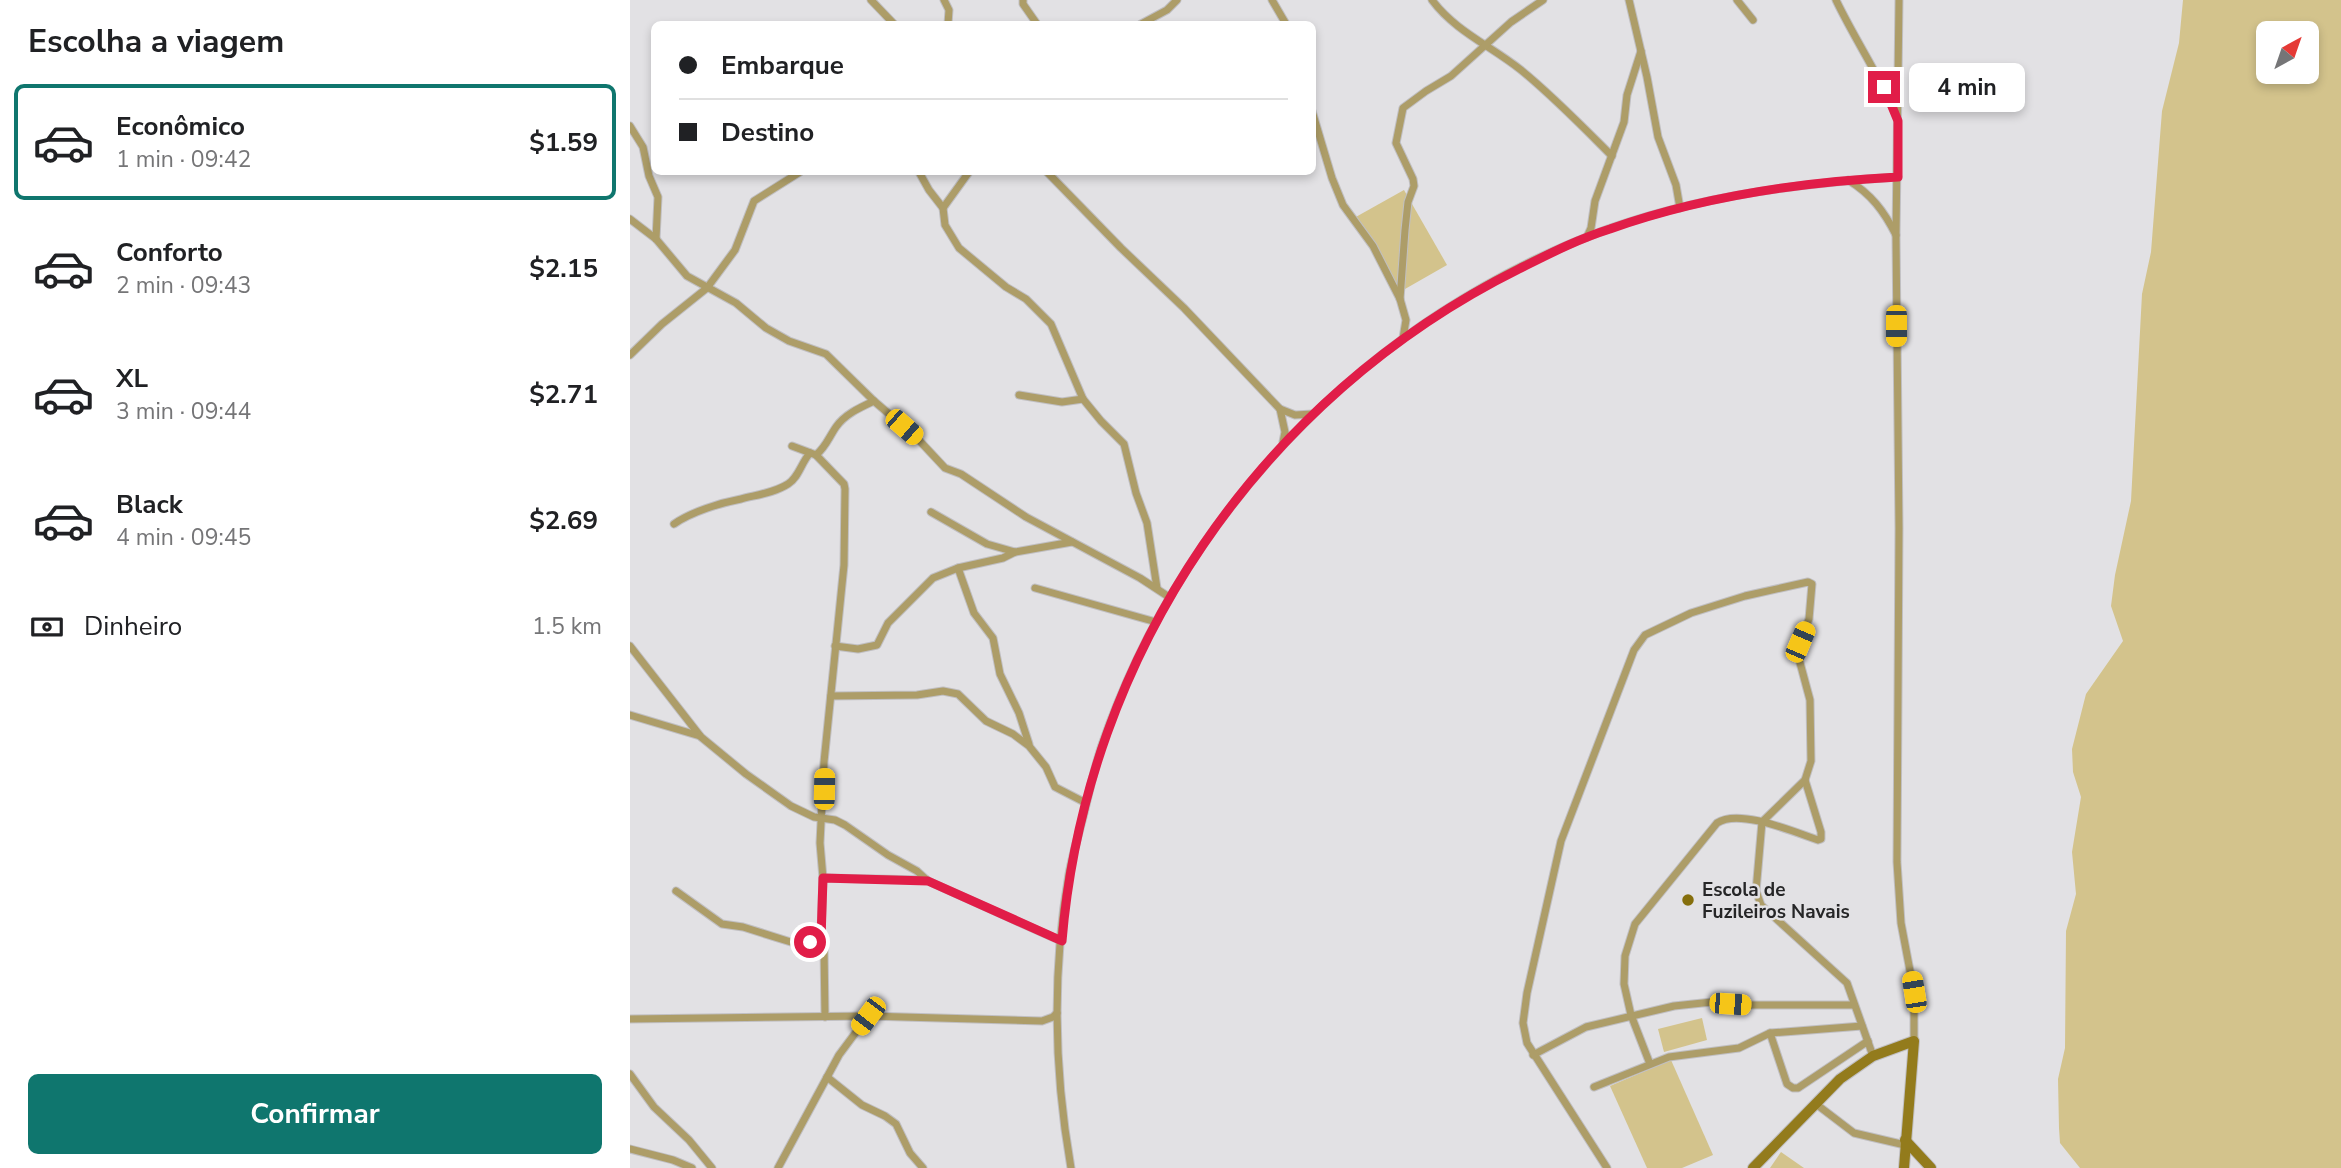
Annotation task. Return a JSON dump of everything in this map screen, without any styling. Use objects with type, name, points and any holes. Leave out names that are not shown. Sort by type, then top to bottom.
[{"type":"street","points":[[871,0],[891,21]]},
{"type":"street","points":[[944,0],[948,21]]},
{"type":"street","points":[[1023,0],[1035,21]]},
{"type":"street","points":[[1146,21],[1167,10],[1177,0]]},
{"type":"street","points":[[1272,0],[1284,21]]},
{"type":"street","points":[[1432,0],[1453,24],[1487,44],[1558,102],[1612,156]]},
{"type":"street","points":[[1400,299],[1408,202],[1414,186],[1396,143],[1402,112],[1426,91],[1451,76],[1510,22],[1543,0]]},
{"type":"street","points":[[1629,0],[1658,136],[1676,185],[1680,208]]},
{"type":"street","points":[[1737,0],[1753,20]]},
{"type":"street","points":[[1836,0],[1884,87],[1898,121]]},
{"type":"street","points":[[1899,0],[1896,236],[1899,528],[1897,862],[1901,923],[1914,992],[1914,1041],[1904,1168]]},
{"type":"street","points":[[1587,237],[1595,201],[1624,122],[1627,95],[1641,51]]},
{"type":"street","points":[[1316,124],[1343,205],[1373,246],[1400,299],[1405,314],[1403,338]]},
{"type":"street","points":[[630,126],[643,148],[649,176],[658,197],[656,239]]},
{"type":"street","points":[[630,355],[662,324],[707,288],[735,250],[754,201],[795,175]]},
{"type":"street","points":[[921,175],[943,208],[945,225],[959,248],[1006,287],[1026,299],[1051,324],[1083,399],[1124,444],[1136,493],[1147,523],[1157,588]]},
{"type":"street","points":[[943,208],[967,175]]},
{"type":"street","points":[[1050,175],[1184,308],[1280,409],[1295,415],[1314,414]]},
{"type":"street","points":[[1071,1168],[1062,1115],[1058,1011],[1069,873],[1086,803],[1101,747],[1123,688],[1169,597],[1235,499],[1283,443],[1403,338],[1470,293],[1563,247],[1680,208],[1745,193],[1848,180],[1898,177]]},
{"type":"street","points":[[1848,180],[1866,191],[1896,236]]},
{"type":"street","points":[[632,222],[656,239],[681,270],[707,288],[736,303],[766,328],[789,341],[826,354],[916,437],[945,468],[961,474],[1026,517],[1169,597]]},
{"type":"street","points":[[1405,314],[1413,322],[1424,324]]},
{"type":"street","points":[[1018,395],[1062,402],[1083,399]]},
{"type":"street","points":[[674,524],[695,511],[758,496],[788,484],[813,454],[823,449],[841,421],[874,401]]},
{"type":"street","points":[[1280,409],[1286,432],[1283,443]]},
{"type":"street","points":[[792,446],[813,454],[844,484],[845,489],[844,565],[824,762],[820,843],[825,1017]]},
{"type":"street","points":[[931,512],[987,544],[1016,552]]},
{"type":"street","points":[[835,646],[858,649],[877,645],[888,623],[933,578],[958,568],[985,564],[1016,552],[1072,542]]},
{"type":"street","points":[[958,568],[974,613],[993,638],[1000,674],[1019,713],[1029,746]]},
{"type":"street","points":[[1607,1168],[1527,1043],[1523,1023],[1527,993],[1561,841],[1634,650],[1645,635],[1691,613],[1745,596],[1808,582],[1812,584],[1809,619],[1800,642],[1799,659],[1810,700],[1811,761],[1805,780],[1762,822],[1756,883],[1758,899],[1761,905],[1847,983],[1873,1056]]},
{"type":"street","points":[[1035,588],[1156,622]]},
{"type":"street","points":[[630,646],[701,737],[791,806],[835,820],[917,871],[928,881],[1062,941]]},
{"type":"street","points":[[831,696],[950,692],[958,694],[986,721],[1013,734],[1029,746],[1046,767],[1055,787],[1086,803]]},
{"type":"street","points":[[630,715],[701,737]]},
{"type":"street","points":[[1650,1064],[1631,1015],[1624,984],[1625,956],[1635,924],[1723,819],[1732,817],[1762,822],[1821,839],[1805,780]]},
{"type":"street","points":[[823,878],[928,881]]},
{"type":"street","points":[[676,891],[722,924],[743,927],[794,943],[821,939]]},
{"type":"street","points":[[1533,1055],[1586,1027],[1674,1006],[1712,1002],[1747,1005],[1854,1005]]},
{"type":"street","points":[[630,1019],[868,1016],[1042,1021],[1053,1017],[1058,1011]]},
{"type":"street","points":[[778,1168],[839,1055],[868,1016]]},
{"type":"street","points":[[1042,1021],[1057,1038]]},
{"type":"street","points":[[1594,1087],[1670,1058],[1739,1048],[1770,1032],[1862,1026]]},
{"type":"street","points":[[1770,1032],[1787,1084],[1793,1088],[1798,1088],[1868,1041]]},
{"type":"street","points":[[1753,1168],[1840,1079],[1873,1056],[1914,1041]]},
{"type":"street","points":[[630,1074],[654,1107],[689,1140],[712,1168]]},
{"type":"street","points":[[827,1077],[862,1105],[886,1116],[896,1124],[910,1153],[923,1168]]},
{"type":"street","points":[[1816,1104],[1854,1133],[1894,1144],[1905,1142]]},
{"type":"street","points":[[1905,1142],[1931,1168]]},
{"type":"street","points":[[630,1149],[692,1168]]},
{"type":"shaded area","points":[[2183,0],[2341,0],[2341,1168],[2080,1168],[2060,1143],[2058,1079],[2065,1048],[2066,931],[2076,894],[2072,852],[2081,797],[2073,772],[2072,749],[2086,694],[2123,641],[2111,606],[2131,501],[2142,294],[2151,252],[2162,111],[2179,43]]},
{"type":"shaded area","points":[[1404,190],[1447,265],[1398,293],[1354,218]]},
{"type":"shaded area","points":[[1702,1018],[1707,1040],[1664,1052],[1658,1029]]},
{"type":"shaded area","points":[[1671,1060],[1713,1155],[1682,1168],[1647,1168],[1610,1086]]},
{"type":"shaded area","points":[[1781,1152],[1804,1168],[1770,1168]]},
{"type":"place","name":"Escola de Fuzileiros Navais","points":[[1688,900]]},
{"type":"route","points":[[810,942],[821,939],[823,878],[901,878],[928,881],[1062,941],[1069,873],[1101,747],[1123,688],[1169,597],[1235,499],[1283,443],[1403,338],[1470,293],[1563,247],[1662,212],[1745,193],[1848,180],[1898,177],[1898,121],[1884,87]]}]
